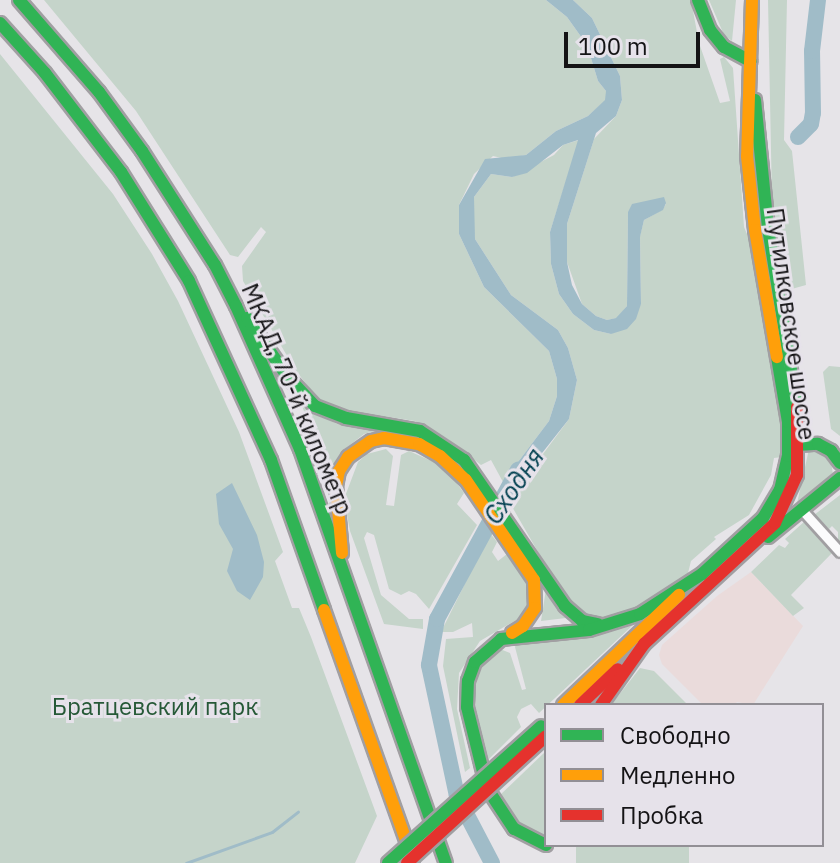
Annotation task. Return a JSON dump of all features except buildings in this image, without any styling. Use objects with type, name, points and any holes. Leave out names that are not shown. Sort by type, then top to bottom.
[{"type":"main road","name":"МКАД, 70-й километр","points":[[19,0],[99,92],[142,151],[224,283],[295,436],[446,863]]},
{"type":"main road","points":[[698,0],[710,30],[724,47],[750,61],[752,0]]},
{"type":"main road","name":"МКАД, 70-й километр","points":[[0,23],[45,73],[121,172],[182,268],[219,340],[271,460],[414,863]]},
{"type":"main road","name":"Путилковское шоссе","points":[[602,703],[644,644],[756,545],[784,509],[797,475],[801,442],[768,228],[750,61]]},
{"type":"main road","name":"Путилковское шоссе","points":[[501,639],[589,630],[640,614],[702,574],[763,518],[780,490],[788,456],[788,422],[750,193],[750,61]]},
{"type":"main road","points":[[224,283],[287,376],[315,406],[337,416],[420,431],[464,460],[507,529],[575,616],[605,625]]},
{"type":"main road","points":[[345,576],[336,486],[339,471],[359,448],[384,438],[419,444],[482,492]]},
{"type":"main road","points":[[788,456],[791,449],[801,442],[825,447],[840,463]]},
{"type":"main road","points":[[756,545],[803,511],[840,478]]},
{"type":"main road","points":[[507,529],[534,580],[537,601],[523,626],[484,652],[471,672],[466,693],[471,733],[495,806],[523,836],[544,844]]},
{"type":"main road","points":[[565,703],[702,574]]},
{"type":"main road","points":[[582,703],[644,644]]},
{"type":"main road","points":[[388,863],[544,728]]},
{"type":"main road","points":[[407,863],[544,728]]},
{"type":"street","points":[[803,511],[840,552]]},
{"type":"shaded area","points":[[751,572],[803,626],[754,703],[701,703],[662,664],[659,655],[662,645],[717,596]]},
{"type":"green space","points":[[44,0],[546,0],[567,17],[587,45],[598,81],[606,91],[606,100],[588,116],[556,131],[526,155],[506,159],[493,156],[474,174],[459,205],[459,234],[484,287],[549,351],[557,379],[557,396],[549,421],[503,482],[491,460],[481,465],[449,440],[415,421],[350,411],[319,400],[296,371],[243,281],[242,266],[266,232],[261,227],[238,257],[230,255],[136,111]]},
{"type":"green space","points":[[573,0],[691,0],[699,43],[720,103],[730,101],[720,59],[724,57],[733,68],[744,227],[752,246],[778,384],[783,431],[782,457],[774,458],[771,475],[749,515],[714,537],[716,539],[691,561],[688,573],[667,591],[642,606],[598,619],[578,612],[564,597],[507,498],[524,472],[543,454],[569,419],[577,380],[568,348],[558,330],[511,295],[475,239],[472,222],[474,197],[491,174],[512,177],[554,155],[563,145],[579,140],[550,232],[551,264],[559,294],[573,314],[594,330],[611,334],[641,304],[640,236],[644,220],[662,210],[666,204],[628,212],[627,306],[617,318],[607,320],[596,316],[582,304],[567,262],[567,224],[594,139],[616,116],[622,100],[620,76],[592,18]]},
{"type":"green space","points":[[709,0],[736,0],[732,41],[724,35]]},
{"type":"green space","points":[[768,0],[787,0],[784,140],[792,151],[806,285],[788,290],[772,201]]},
{"type":"green space","name":"Братцевский парк","points":[[0,54],[113,194],[152,254],[178,301],[239,432],[283,552],[275,561],[292,608],[299,608],[311,637],[377,816],[355,863],[0,863]]},
{"type":"green space","points":[[829,366],[840,367],[840,436],[831,429],[823,372]]},
{"type":"green space","points":[[302,406],[337,424],[378,430],[364,434],[342,451],[330,479]]},
{"type":"green space","points":[[386,449],[393,456],[386,505],[394,506],[401,455],[409,451],[436,463],[453,478],[464,493],[457,504],[477,525],[429,609],[416,594],[409,591],[401,595],[389,589],[374,535],[367,532],[364,538],[381,595],[409,619],[423,619],[423,629],[384,624],[350,531],[344,499],[358,462],[367,454]]},
{"type":"green space","points":[[809,449],[826,454],[831,461],[833,475],[796,508]]},
{"type":"green space","points":[[840,495],[838,544],[838,532],[832,526],[829,529],[814,515]]},
{"type":"green space","points":[[805,521],[833,552],[791,595],[804,608],[793,616],[751,572],[779,545],[785,548],[789,543],[785,539]]},
{"type":"green space","points":[[490,533],[497,542],[492,552],[498,561],[507,554],[525,579],[530,591],[529,604],[523,616],[480,641],[459,673],[457,709],[470,768],[465,772],[443,666],[446,639],[473,637],[472,623],[453,632],[441,632]]},
{"type":"green space","points":[[546,589],[566,617],[566,618],[541,621]]},
{"type":"green space","points":[[634,624],[550,703],[544,703],[539,713],[531,704],[521,709],[517,717],[521,727],[486,762],[476,718],[475,687],[479,672],[491,655],[500,649],[510,653],[522,690],[526,689],[515,647],[517,642],[612,631]]},
{"type":"green space","points":[[640,668],[654,671],[686,703],[613,703]]},
{"type":"green space","points":[[544,753],[544,838],[524,827],[499,796]]},
{"type":"green space","points":[[576,847],[689,847],[689,863],[576,863]]},
{"type":"water","points":[[546,0],[573,0],[592,18],[620,76],[622,100],[616,116],[596,133],[567,224],[567,262],[572,285],[582,304],[596,316],[607,320],[616,318],[627,306],[628,212],[632,204],[664,197],[666,203],[663,210],[644,220],[640,237],[641,304],[636,319],[627,329],[611,334],[594,330],[573,314],[559,294],[551,264],[550,232],[578,140],[563,145],[527,173],[512,177],[491,174],[474,197],[475,239],[511,295],[558,330],[568,348],[577,380],[569,419],[512,491],[503,482],[549,421],[557,396],[557,379],[549,351],[484,287],[459,234],[459,205],[485,159],[526,155],[556,131],[588,116],[605,100],[606,91],[598,81],[587,45],[567,17]]},
{"type":"water","points":[[232,483],[257,535],[264,562],[263,577],[250,600],[237,591],[227,571],[233,549],[219,524],[216,494]]},
{"type":"waterway","points":[[798,137],[811,124],[813,113],[812,51],[818,0]]},
{"type":"waterway","name":"Сходня","points":[[492,863],[457,796],[429,665],[437,619],[518,470]]},
{"type":"waterway","points":[[186,863],[272,832],[298,812]]},
{"type":"traffic: fast","points":[[19,0],[99,92],[142,151],[215,265],[236,306],[300,449],[446,863]]},
{"type":"traffic: fast","points":[[698,0],[710,30],[724,47],[750,61]]},
{"type":"traffic: fast","points":[[0,23],[45,73],[121,172],[189,281],[271,460],[324,610]]},
{"type":"traffic: fast","points":[[755,100],[768,228],[797,407]]},
{"type":"traffic: fast","points":[[247,318],[287,376],[315,406],[346,418],[420,431],[464,460],[565,606],[582,621],[598,624]]},
{"type":"traffic: fast","points":[[544,844],[514,829],[487,788],[467,707],[468,681],[475,662],[501,639],[589,630],[640,614],[702,574],[763,518],[780,490],[788,456],[788,422],[777,357]]},
{"type":"traffic: fast","points":[[796,445],[818,444],[831,451],[840,463]]},
{"type":"traffic: fast","points":[[768,537],[840,478]]},
{"type":"traffic: fast","points":[[388,863],[541,726]]},
{"type":"traffic: slow","points":[[752,0],[747,156],[755,230],[777,357]]},
{"type":"traffic: slow","points":[[342,553],[336,486],[339,471],[348,457],[371,441],[384,438],[419,444],[440,456],[466,480],[534,580],[535,608],[523,626],[512,633]]},
{"type":"traffic: slow","points":[[565,703],[679,595]]},
{"type":"traffic: slow","points":[[324,610],[413,860]]},
{"type":"traffic: jam","points":[[602,703],[644,644],[775,523],[797,475],[797,407]]},
{"type":"traffic: jam","points":[[582,703],[618,669]]},
{"type":"traffic: jam","points":[[407,863],[544,738]]}]
